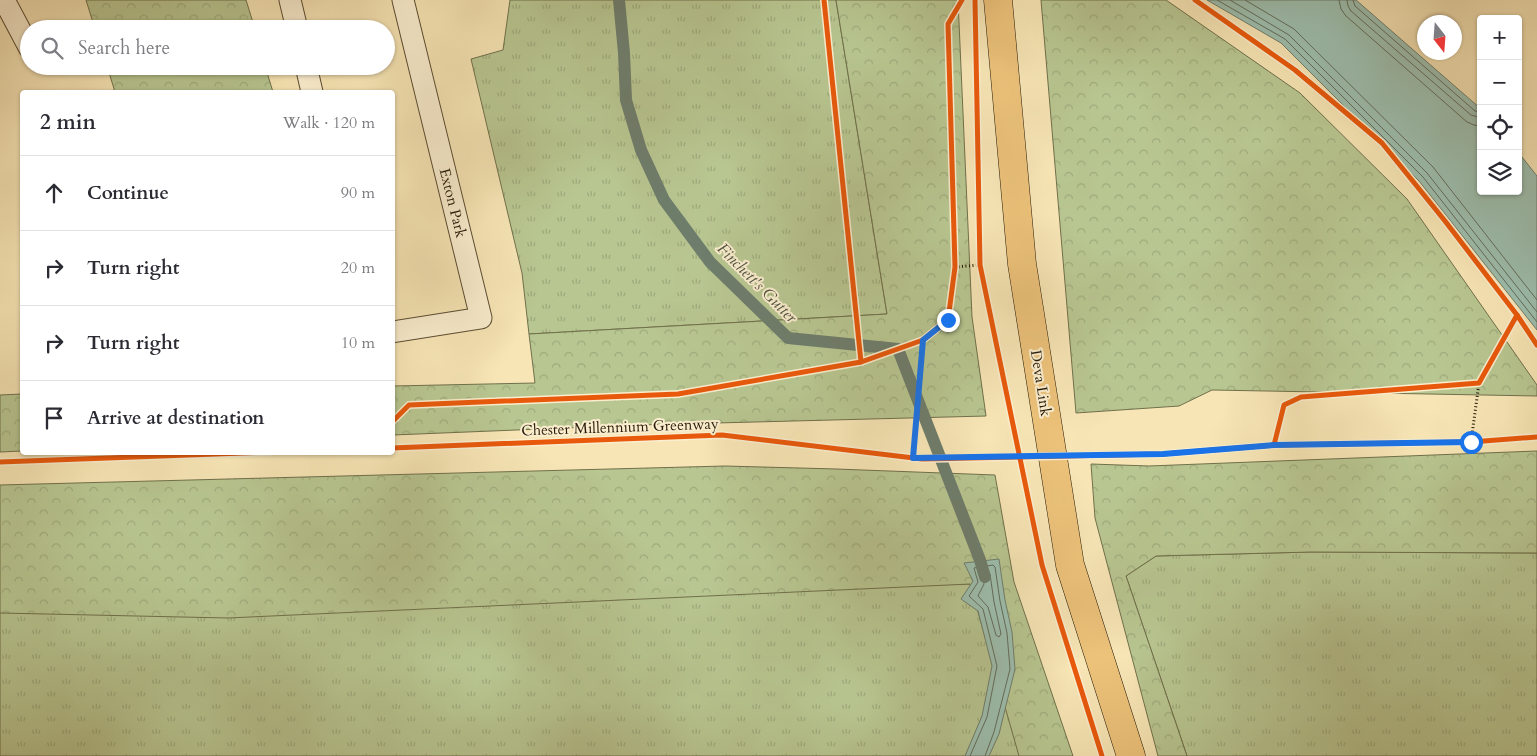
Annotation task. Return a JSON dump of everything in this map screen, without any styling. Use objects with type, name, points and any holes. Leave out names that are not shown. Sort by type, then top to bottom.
[{"type":"main road","name":"Deva Link","points":[[998,0],[1022,264],[1070,565],[1131,756]]},
{"type":"lane","points":[[4,0],[20,30]]},
{"type":"lane","points":[[290,0],[295,20]]},
{"type":"lane","name":"Exton Park","points":[[395,332],[481,318],[403,0]]},
{"type":"lane","points":[[308,75],[312,90]]},
{"type":"path","points":[[980,255],[982,274]]},
{"type":"path","points":[[954,276],[955,257]]},
{"type":"path","points":[[955,267],[980,265]]},
{"type":"path","points":[[914,343],[923,340],[929,335]]},
{"type":"path","points":[[913,458],[923,340]]},
{"type":"path","points":[[1471,442],[1479,383],[1484,374]]},
{"type":"path","points":[[1469,384],[1479,383]]},
{"type":"path","points":[[1461,442],[1480,441]]},
{"type":"path","points":[[903,457],[922,459]]},
{"type":"green space","points":[[86,0],[246,0],[252,20],[92,20]]},
{"type":"green space","points":[[510,0],[836,0],[887,314],[529,334],[522,273],[471,59],[503,50]]},
{"type":"green space","points":[[836,0],[958,0],[972,317],[986,416],[640,425],[395,435],[395,386],[535,383],[529,334],[887,314]]},
{"type":"green space","points":[[1041,0],[1166,0],[1300,93],[1407,199],[1537,385],[1537,396],[1212,390],[1179,406],[1076,413]]},
{"type":"green space","points":[[110,75],[268,75],[272,90],[114,90]]},
{"type":"green space","points":[[20,394],[20,451],[0,452],[0,395]]},
{"type":"green space","points":[[1537,451],[1537,553],[1311,552],[1156,556],[1126,576],[1187,756],[1158,756],[1095,518],[1091,464],[1149,466]]},
{"type":"green space","points":[[725,466],[995,475],[1014,582],[1073,756],[1019,756],[970,584],[228,618],[0,613],[0,485]]},
{"type":"green space","points":[[1311,552],[1537,553],[1537,756],[1187,756],[1126,576],[1156,556]]},
{"type":"green space","points":[[970,584],[1024,756],[0,756],[0,609]]},
{"type":"water","points":[[1207,0],[1356,0],[1417,53],[1417,60],[1425,60],[1477,106],[1477,195],[1522,195],[1522,157],[1537,176],[1537,330],[1419,181],[1281,43]]},
{"type":"water","points":[[999,559],[1012,632],[1015,669],[999,734],[989,756],[965,756],[982,716],[992,666],[978,611],[961,599],[973,581],[964,563]]},
{"type":"waterway","name":"Finchett's Gutter","points":[[619,0],[626,100],[641,150],[664,200],[710,262],[788,338],[898,349],[985,577]]},
{"type":"cycle path","points":[[395,419],[409,405],[678,394],[861,362],[824,0]]},
{"type":"cycle path","points":[[861,362],[923,340],[948,320],[955,267],[948,24],[962,0]]},
{"type":"cycle path","points":[[975,0],[980,265],[1042,565],[1102,756]]},
{"type":"cycle path","points":[[1195,0],[1295,70],[1382,143],[1445,221],[1517,315],[1537,345]]},
{"type":"cycle path","points":[[1274,445],[1284,405],[1301,397],[1479,383],[1517,315]]},
{"type":"cycle path","name":"Chester Millennium Greenway","points":[[395,448],[722,435],[922,459],[1163,454],[1274,445],[1471,442],[1537,437]]},
{"type":"cycle path","points":[[0,462],[188,455]]},
{"type":"route","points":[[948,320],[923,340],[913,458],[1163,454],[1274,445],[1471,442]]}]
